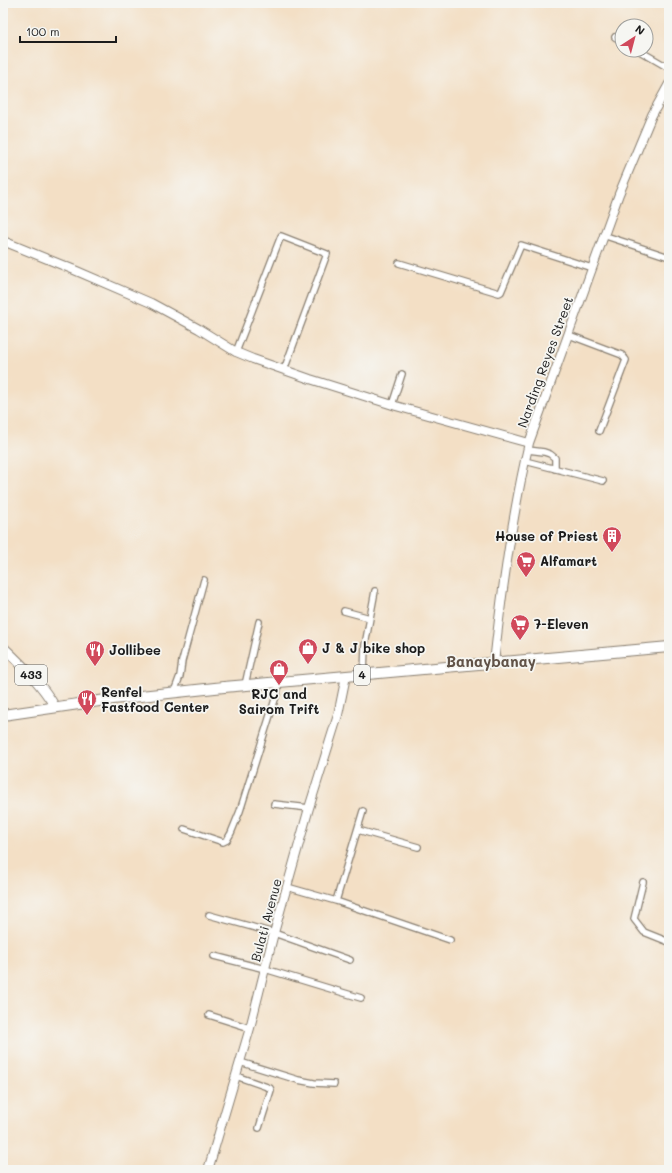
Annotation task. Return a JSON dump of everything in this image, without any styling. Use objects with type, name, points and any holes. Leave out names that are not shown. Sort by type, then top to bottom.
[{"type":"highway","name":"4","points":[[3,715],[174,692],[669,647]]},
{"type":"main road","name":"433","points":[[3,647],[45,690],[55,708]]},
{"type":"street","points":[[652,58],[669,68]]},
{"type":"street","name":"Narding Reyes Street","points":[[494,663],[504,578],[528,447],[569,335],[603,235],[644,133],[669,84]]},
{"type":"street","points":[[603,235],[669,257]]},
{"type":"street","points":[[236,352],[281,236],[327,254],[284,370]]},
{"type":"street","points":[[3,241],[151,303],[199,329],[236,352],[284,370],[550,454],[555,458],[554,469]]},
{"type":"street","points":[[400,263],[499,293],[501,292],[521,245],[592,268]]},
{"type":"street","points":[[569,335],[622,355],[626,360],[599,431]]},
{"type":"street","points":[[392,405],[402,374]]},
{"type":"street","points":[[525,461],[603,481]]},
{"type":"street","points":[[174,692],[180,676],[182,662],[204,580]]},
{"type":"street","points":[[364,675],[365,645],[375,591]]},
{"type":"street","points":[[344,611],[370,618]]},
{"type":"street","points":[[245,685],[259,622]]},
{"type":"street","name":"Bulati Avenue","points":[[208,1170],[250,1028],[274,933],[309,808],[338,715],[346,676]]},
{"type":"street","points":[[184,829],[223,842],[227,840],[248,787],[279,682]]},
{"type":"street","points":[[274,804],[309,808]]},
{"type":"street","points":[[336,901],[363,811]]},
{"type":"street","points":[[358,830],[418,847]]},
{"type":"street","points":[[643,882],[634,919],[644,932],[669,942]]},
{"type":"street","points":[[287,887],[336,901],[450,940]]},
{"type":"street","points":[[210,916],[274,933],[350,960]]},
{"type":"street","points":[[214,956],[265,969],[361,998]]},
{"type":"street","points":[[209,1015],[250,1028]]},
{"type":"street","points":[[240,1062],[298,1080],[314,1083],[334,1084]]},
{"type":"street","points":[[236,1076],[270,1088],[271,1090],[259,1128]]},
{"type":"place","name":"House of Priest","points":[[612,553]]},
{"type":"place","name":"Alfamart","points":[[526,578]]},
{"type":"place","name":"7-Eleven","points":[[520,641]]},
{"type":"place","name":"J & J bike shop","points":[[308,665]]},
{"type":"place","name":"Jollibee","points":[[95,667]]},
{"type":"place","name":"RJC and Sairom Trift","points":[[279,686]]},
{"type":"place","name":"Renfel Fastfood Center","points":[[87,716]]},
{"type":"district","name":"Banaybanay","points":[[491,662]]}]
